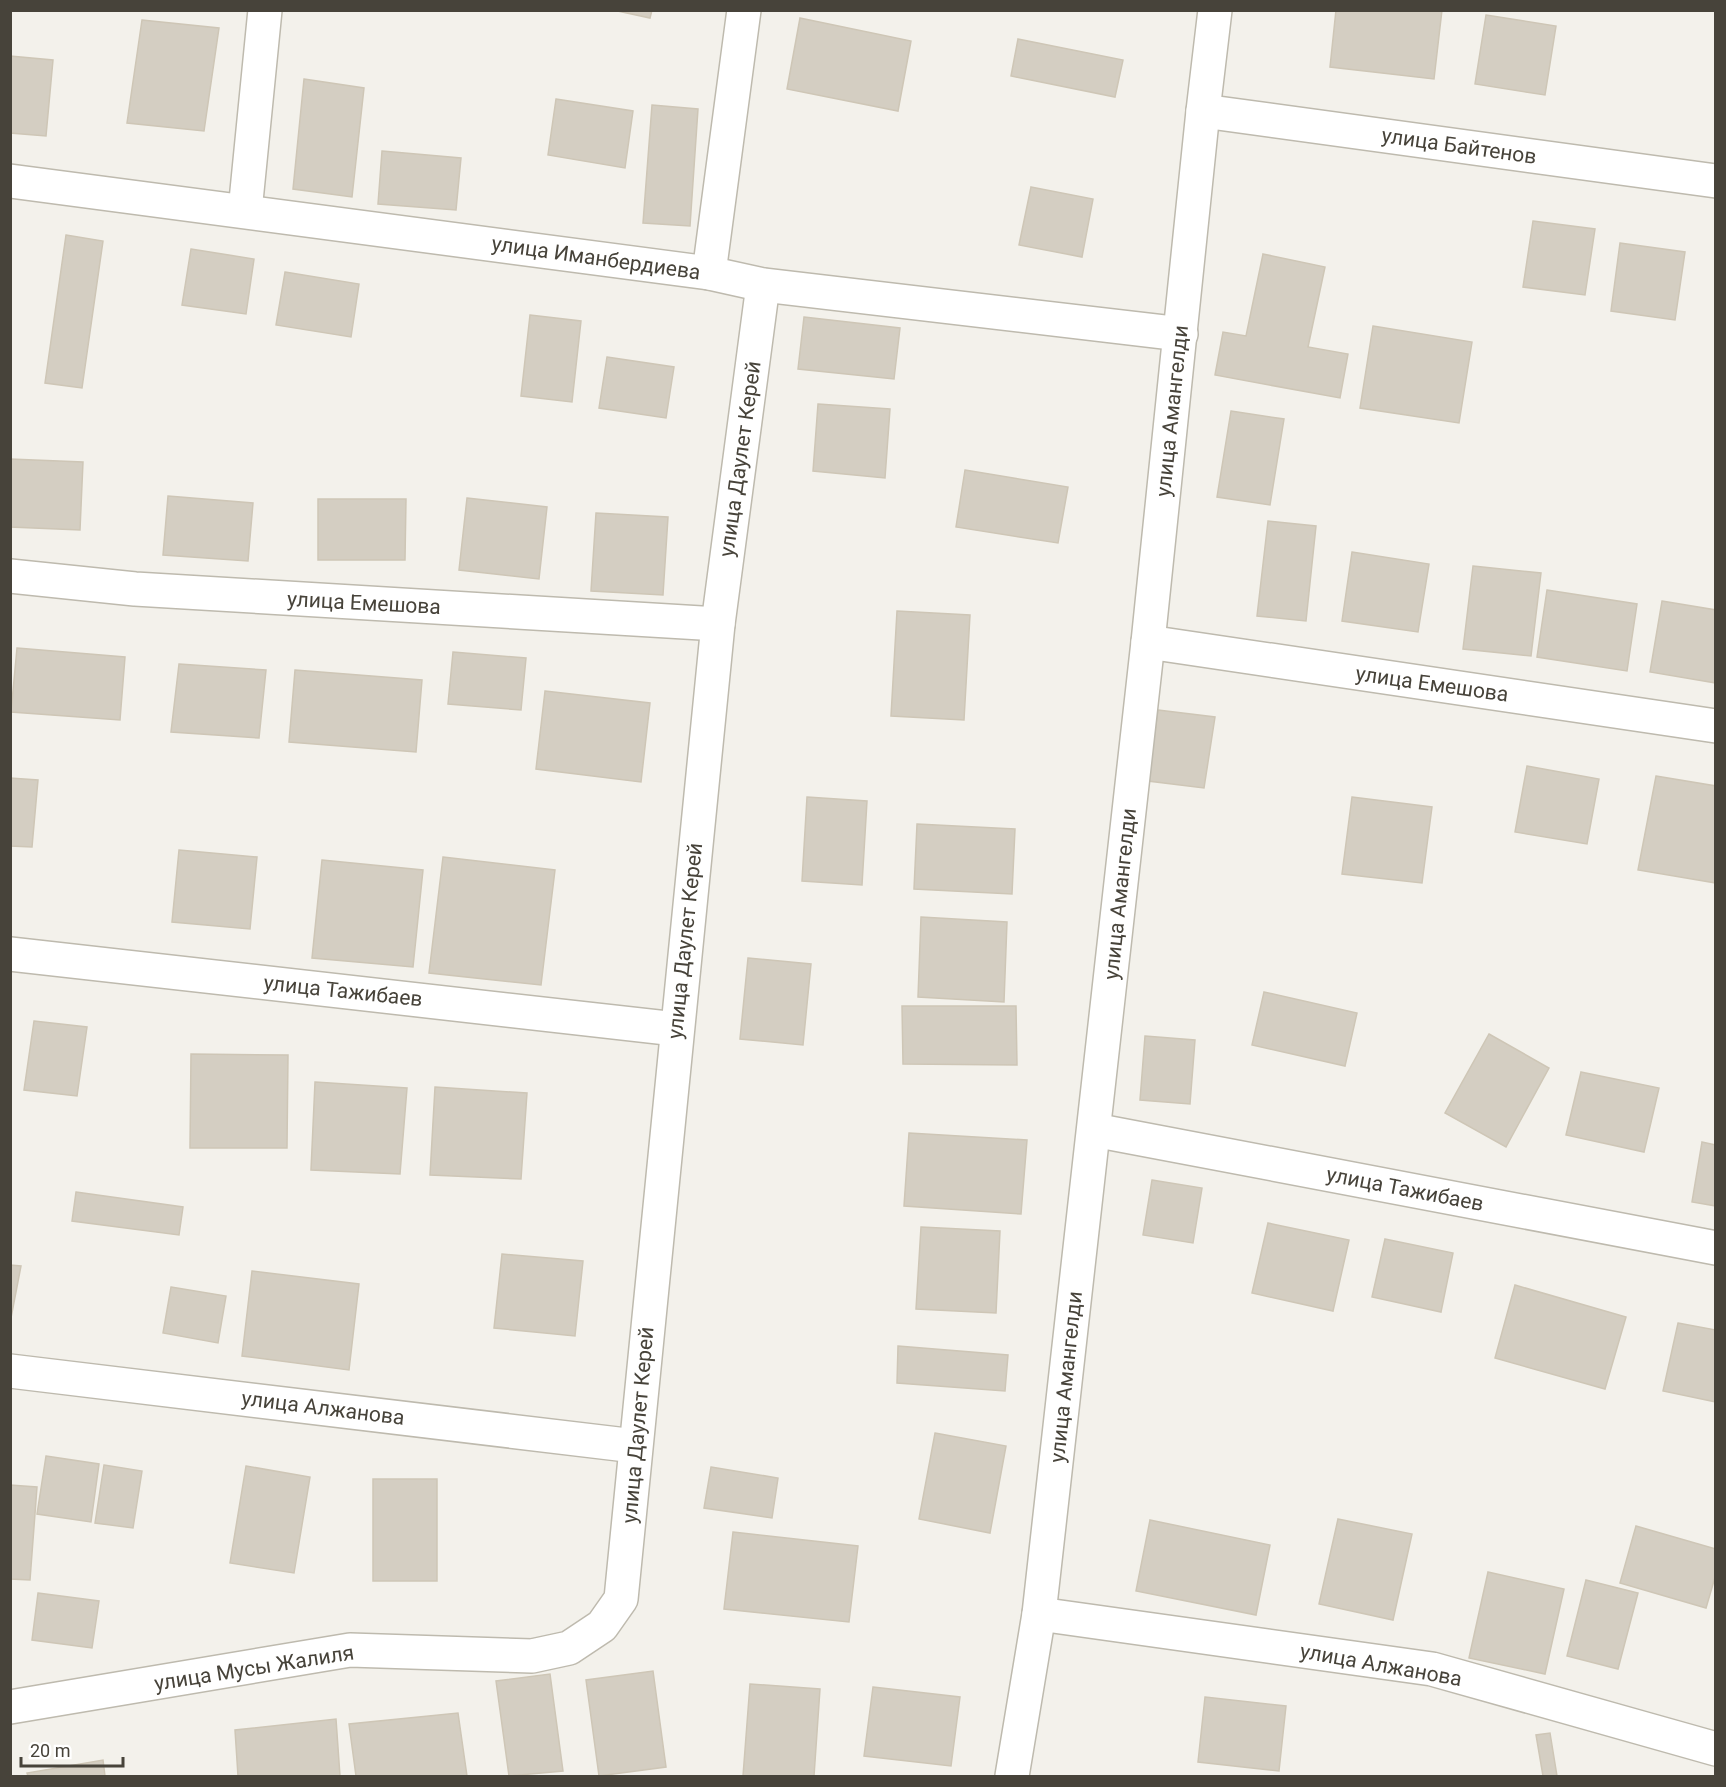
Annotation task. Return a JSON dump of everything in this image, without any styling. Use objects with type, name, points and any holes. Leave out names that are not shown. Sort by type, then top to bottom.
[{"type":"street","points":[[245,211],[264,10]]},
{"type":"street","points":[[709,273],[744,10]]},
{"type":"street","name":"улица Амангелди","points":[[1012,1776],[1040,1614],[1148,642],[1215,10]]},
{"type":"street","name":"улица Байтенов","points":[[1203,111],[1716,181]]},
{"type":"street","name":"улица Иманбердиева","points":[[10,182],[709,273],[763,285],[1181,334]]},
{"type":"street","name":"улица Даулет Керей","points":[[621,1599],[718,624],[763,285]]},
{"type":"street","name":"улица Емешова","points":[[10,576],[135,589],[718,624]]},
{"type":"street","name":"улица Емешова","points":[[1148,642],[1716,726]]},
{"type":"street","name":"улица Тажибаев","points":[[10,954],[676,1029]]},
{"type":"street","name":"улица Тажибаев","points":[[1094,1130],[1716,1248]]},
{"type":"street","name":"улица Алжанова","points":[[10,1371],[635,1446]]},
{"type":"street","name":"улица Мусы Жалиля","points":[[10,1707],[350,1650],[532,1656],[569,1648],[602,1626],[621,1599]]},
{"type":"street","name":"улица Алжанова","points":[[1040,1614],[1432,1669],[1716,1749]]},
{"type":"building","points":[[613,10],[652,10],[650,18]]},
{"type":"building","points":[[1336,10],[1442,10],[1434,79],[1330,67]]},
{"type":"building","points":[[1486,15],[1556,26],[1545,95],[1475,84]]},
{"type":"building","points":[[800,18],[911,41],[898,111],[787,89]]},
{"type":"building","points":[[142,20],[219,28],[204,131],[127,123]]},
{"type":"building","points":[[1018,39],[1123,60],[1115,97],[1011,76]]},
{"type":"building","points":[[10,56],[53,60],[46,136],[10,133]]},
{"type":"building","points":[[304,79],[364,88],[352,197],[293,189]]},
{"type":"building","points":[[556,99],[633,111],[625,168],[548,155]]},
{"type":"building","points":[[652,105],[698,109],[690,226],[643,223]]},
{"type":"building","points":[[382,151],[461,158],[456,210],[378,204]]},
{"type":"building","points":[[1031,187],[1093,199],[1082,257],[1019,245]]},
{"type":"building","points":[[1533,221],[1595,229],[1585,295],[1523,287]]},
{"type":"building","points":[[66,235],[103,241],[82,388],[45,383]]},
{"type":"building","points":[[1620,243],[1685,252],[1675,320],[1611,311]]},
{"type":"building","points":[[191,249],[254,259],[246,314],[182,305]]},
{"type":"building","points":[[1263,254],[1325,267],[1308,347],[1348,354],[1340,398],[1215,375],[1223,332],[1246,336]]},
{"type":"building","points":[[285,272],[359,284],[351,337],[276,325]]},
{"type":"building","points":[[530,315],[581,321],[572,402],[521,396]]},
{"type":"building","points":[[804,317],[900,328],[894,379],[798,369]]},
{"type":"building","points":[[1373,326],[1472,342],[1459,423],[1360,408]]},
{"type":"building","points":[[607,357],[674,367],[666,418],[599,408]]},
{"type":"building","points":[[818,404],[890,409],[885,478],[813,471]]},
{"type":"building","points":[[1231,411],[1284,419],[1270,505],[1217,497]]},
{"type":"building","points":[[10,459],[83,462],[80,530],[10,527]]},
{"type":"building","points":[[965,470],[1068,487],[1058,543],[956,527]]},
{"type":"building","points":[[168,496],[253,503],[248,561],[163,555]]},
{"type":"building","points":[[467,498],[547,507],[539,579],[459,570]]},
{"type":"building","points":[[318,499],[406,499],[405,560],[318,560]]},
{"type":"building","points":[[596,513],[668,517],[663,595],[591,591]]},
{"type":"building","points":[[1268,521],[1316,526],[1306,621],[1257,616]]},
{"type":"building","points":[[1352,552],[1429,564],[1418,632],[1342,621]]},
{"type":"building","points":[[1473,566],[1541,573],[1531,656],[1463,649]]},
{"type":"building","points":[[1547,590],[1637,604],[1627,671],[1537,657]]},
{"type":"building","points":[[1662,601],[1716,610],[1716,683],[1650,672]]},
{"type":"building","points":[[897,611],[970,615],[964,720],[891,716]]},
{"type":"building","points":[[17,648],[125,657],[120,720],[11,712]]},
{"type":"building","points":[[453,652],[526,658],[521,710],[448,704]]},
{"type":"building","points":[[179,664],[266,670],[259,738],[171,732]]},
{"type":"building","points":[[295,670],[422,680],[416,752],[289,742]]},
{"type":"building","points":[[545,691],[650,703],[641,782],[536,769]]},
{"type":"building","points":[[1158,710],[1215,717],[1204,788],[1148,781]]},
{"type":"building","points":[[1527,766],[1599,779],[1587,844],[1515,832]]},
{"type":"building","points":[[1656,776],[1716,786],[1716,883],[1638,870]]},
{"type":"building","points":[[10,778],[38,780],[32,847],[10,846]]},
{"type":"building","points":[[807,797],[867,801],[862,885],[802,881]]},
{"type":"building","points":[[1352,797],[1432,807],[1422,883],[1342,874]]},
{"type":"building","points":[[917,824],[1015,829],[1012,894],[914,889]]},
{"type":"building","points":[[179,850],[257,857],[250,929],[172,922]]},
{"type":"building","points":[[443,857],[555,870],[541,985],[429,973]]},
{"type":"building","points":[[322,860],[423,870],[413,967],[312,958]]},
{"type":"building","points":[[921,917],[1007,922],[1004,1002],[918,997]]},
{"type":"building","points":[[748,958],[811,964],[803,1045],[740,1039]]},
{"type":"building","points":[[1264,992],[1357,1013],[1345,1066],[1252,1045]]},
{"type":"building","points":[[902,1006],[1016,1006],[1017,1065],[903,1064]]},
{"type":"building","points":[[34,1021],[87,1027],[77,1096],[24,1090]]},
{"type":"building","points":[[1489,1034],[1549,1068],[1506,1147],[1445,1113]]},
{"type":"building","points":[[1145,1036],[1195,1040],[1190,1104],[1140,1100]]},
{"type":"building","points":[[191,1054],[288,1055],[287,1148],[190,1148]]},
{"type":"building","points":[[1581,1072],[1659,1088],[1644,1152],[1566,1135]]},
{"type":"building","points":[[315,1082],[407,1088],[400,1174],[311,1170]]},
{"type":"building","points":[[435,1087],[527,1093],[521,1179],[430,1175]]},
{"type":"building","points":[[909,1133],[1027,1140],[1021,1214],[904,1206]]},
{"type":"building","points":[[1702,1142],[1716,1145],[1716,1206],[1692,1202]]},
{"type":"building","points":[[1152,1180],[1202,1188],[1193,1243],[1143,1235]]},
{"type":"building","points":[[76,1192],[183,1207],[179,1235],[72,1221]]},
{"type":"building","points":[[1268,1223],[1349,1240],[1333,1311],[1252,1293]]},
{"type":"building","points":[[921,1227],[1000,1231],[996,1313],[916,1309]]},
{"type":"building","points":[[1385,1239],[1453,1253],[1441,1312],[1372,1297]]},
{"type":"building","points":[[502,1254],[583,1261],[575,1336],[494,1328]]},
{"type":"building","points":[[10,1265],[21,1266],[10,1323]]},
{"type":"building","points":[[252,1271],[359,1284],[349,1370],[242,1356]]},
{"type":"building","points":[[1515,1285],[1626,1317],[1605,1389],[1495,1358]]},
{"type":"building","points":[[171,1287],[226,1296],[218,1343],[163,1333]]},
{"type":"building","points":[[1678,1323],[1716,1330],[1716,1402],[1663,1391]]},
{"type":"building","points":[[898,1346],[1008,1355],[1005,1391],[897,1383]]},
{"type":"building","points":[[935,1433],[1006,1446],[990,1533],[919,1519]]},
{"type":"building","points":[[46,1456],[99,1464],[91,1522],[37,1514]]},
{"type":"building","points":[[104,1465],[142,1471],[133,1528],[95,1523]]},
{"type":"building","points":[[246,1466],[310,1477],[294,1573],[230,1563]]},
{"type":"building","points":[[711,1467],[778,1478],[772,1518],[704,1508]]},
{"type":"building","points":[[373,1479],[437,1479],[437,1581],[373,1581]]},
{"type":"building","points":[[10,1485],[37,1487],[30,1580],[10,1579]]},
{"type":"building","points":[[1338,1519],[1412,1534],[1393,1620],[1319,1604]]},
{"type":"building","points":[[1150,1520],[1270,1545],[1256,1615],[1136,1591]]},
{"type":"building","points":[[1636,1526],[1716,1549],[1716,1574],[1706,1608],[1620,1583]]},
{"type":"building","points":[[733,1532],[858,1546],[849,1622],[724,1609]]},
{"type":"building","points":[[1488,1572],[1564,1589],[1545,1674],[1469,1658]]},
{"type":"building","points":[[1586,1580],[1638,1593],[1618,1669],[1567,1656]]},
{"type":"building","points":[[38,1593],[99,1601],[92,1648],[32,1640]]},
{"type":"building","points":[[653,1671],[666,1767],[599,1776],[586,1680]]},
{"type":"building","points":[[550,1674],[563,1771],[509,1776],[496,1681]]},
{"type":"building","points":[[750,1684],[820,1689],[814,1776],[743,1776]]},
{"type":"building","points":[[873,1687],[960,1697],[951,1766],[864,1756]]},
{"type":"building","points":[[1205,1697],[1286,1706],[1279,1771],[1198,1762]]},
{"type":"building","points":[[458,1713],[467,1776],[356,1776],[349,1724]]},
{"type":"building","points":[[336,1719],[340,1776],[238,1776],[235,1730]]},
{"type":"building","points":[[1550,1733],[1557,1776],[1543,1776],[1536,1735]]},
{"type":"building","points":[[103,1760],[105,1776],[28,1776],[27,1773]]}]
